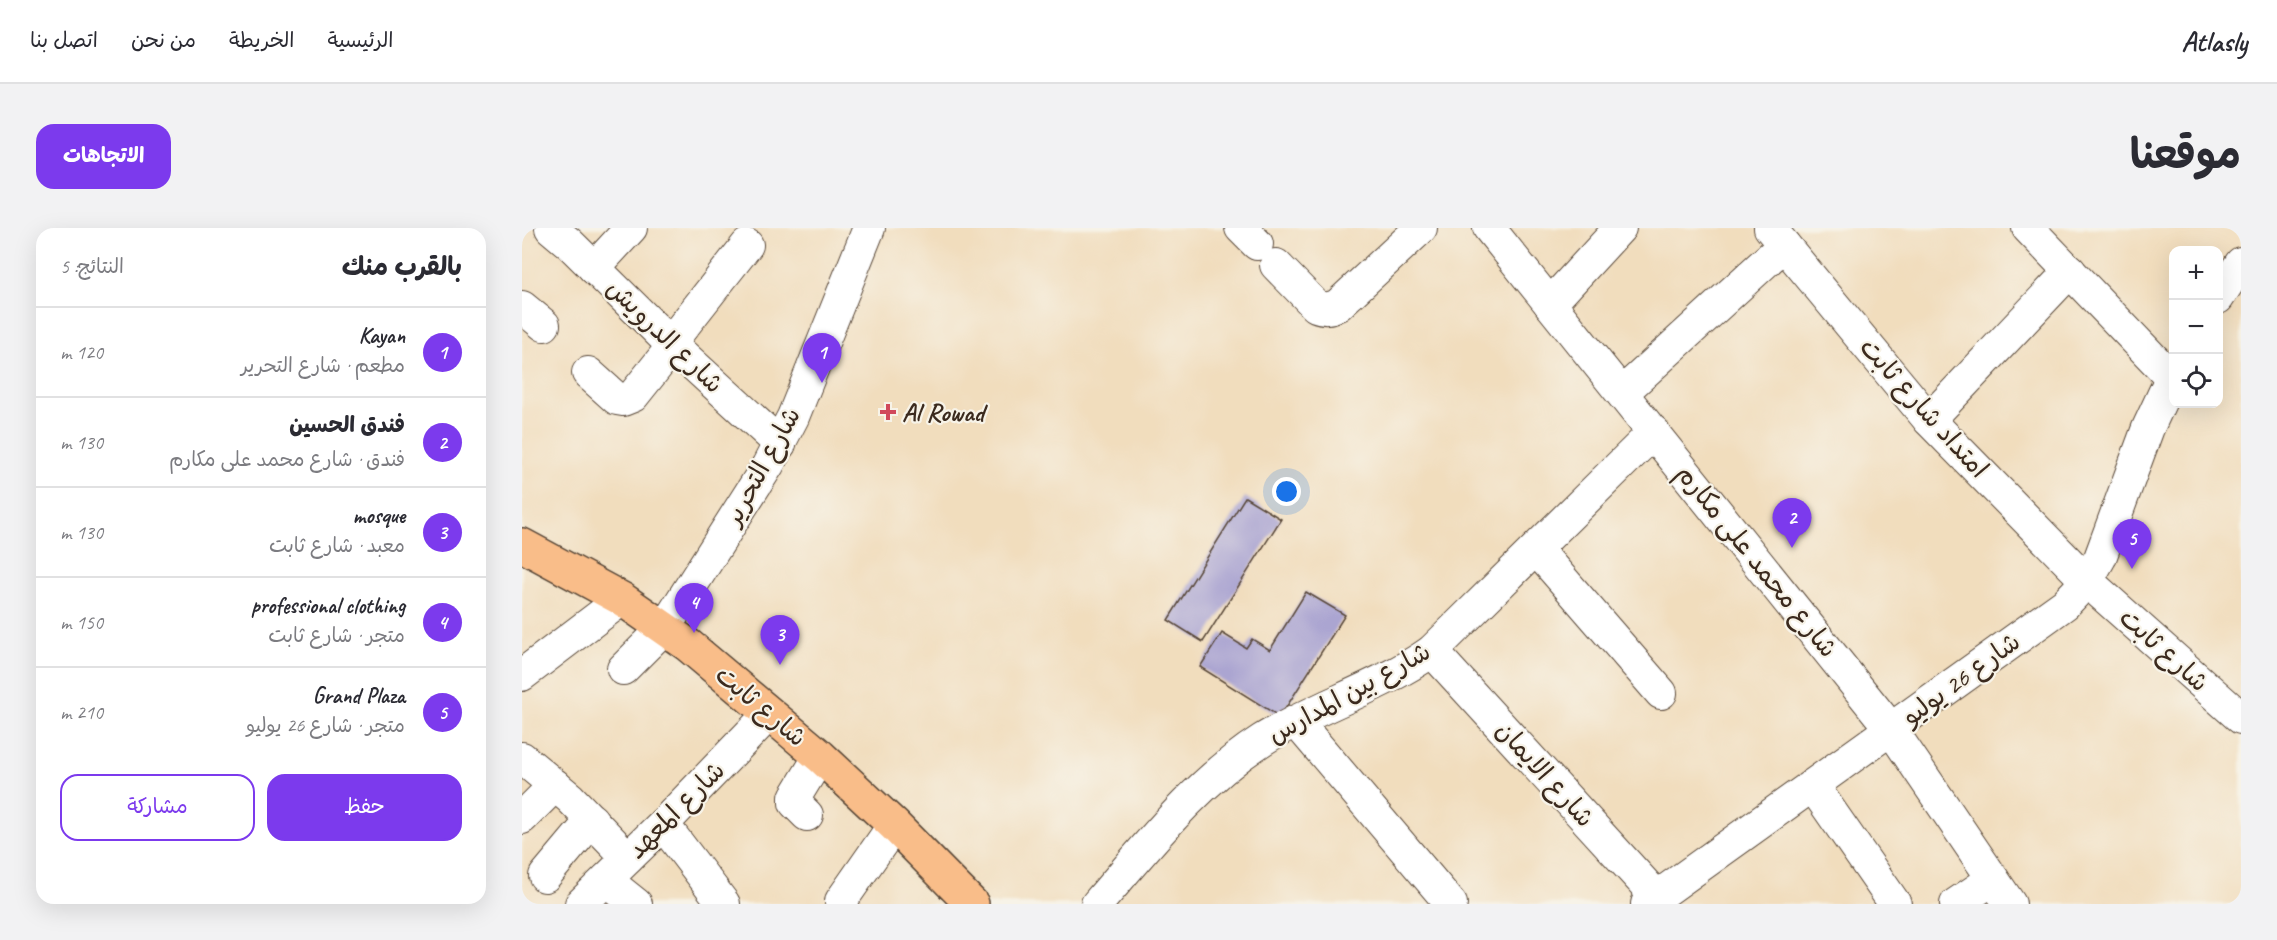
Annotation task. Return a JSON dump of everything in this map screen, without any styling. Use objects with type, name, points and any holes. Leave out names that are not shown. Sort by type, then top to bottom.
[{"type":"main road","name":"شارع ثابت","points":[[522,545],[622,599],[665,627],[820,756],[894,825],[972,904]]},
{"type":"street","name":"شارع الدرويش","points":[[551,228],[780,444]]},
{"type":"street","points":[[594,268],[631,228]]},
{"type":"street","name":"شارع التحرير","points":[[623,669],[665,627],[780,444],[869,228]]},
{"type":"street","points":[[1258,246],[1316,306],[1323,309],[1338,305],[1420,228]]},
{"type":"street","name":"شارع محمد على مكارم","points":[[1489,228],[1891,729],[2010,904]]},
{"type":"street","points":[[1550,304],[1620,228]]},
{"type":"street","points":[[2028,228],[2169,371]]},
{"type":"street","points":[[1622,393],[1777,237]]},
{"type":"street","name":"امتداد شارع ثابت","points":[[1777,237],[1929,420],[2087,581]]},
{"type":"street","points":[[588,373],[617,399],[629,399],[633,396],[747,245]]},
{"type":"street","points":[[2223,290],[2241,263]]},
{"type":"street","points":[[1929,420],[2070,271]]},
{"type":"street","name":"شارع 26 يوليو","points":[[1662,899],[1813,786],[2065,604],[2087,581],[2100,558],[2148,428],[2169,381]]},
{"type":"street","name":"شارع بين المدارس","points":[[1097,904],[1203,785],[1255,745],[1296,721],[1395,674],[1432,651],[1654,432]]},
{"type":"street","points":[[1536,549],[1661,693]]},
{"type":"street","name":"شارع ثابت","points":[[2087,581],[2241,718]]},
{"type":"street","points":[[522,675],[622,599]]},
{"type":"street","name":"شارع الايمان","points":[[1432,651],[1662,899]]},
{"type":"street","name":"شارع المعهد","points":[[581,904],[770,714]]},
{"type":"street","points":[[1296,721],[1451,904]]},
{"type":"street","points":[[807,815],[795,803],[795,799],[820,756]]},
{"type":"street","points":[[522,758],[555,785],[628,858]]},
{"type":"street","points":[[522,818],[555,785]]},
{"type":"street","points":[[1813,786],[1895,904]]},
{"type":"street","points":[[545,876],[592,820]]},
{"type":"street","points":[[663,824],[717,901]]},
{"type":"street","points":[[841,901],[894,825]]},
{"type":"street","points":[[1956,904],[1993,879]]},
{"type":"street","points":[[606,880],[636,904]]},
{"type":"building","points":[[1245,497],[1281,519],[1203,642],[1168,620]]},
{"type":"building","points":[[1306,592],[1345,615],[1280,717],[1200,667],[1222,633],[1246,648],[1252,639],[1270,650]]},
{"type":"place","name":"Kayan","points":[[822,383]]},
{"type":"place","name":"Al Rowad","points":[[888,412]]},
{"type":"place","name":"فندق الحسين","points":[[1792,548]]},
{"type":"place","name":"Grand Plaza","points":[[2132,569]]},
{"type":"place","name":"professional clothing","points":[[694,633]]},
{"type":"place","name":"mosque","points":[[780,665]]}]
